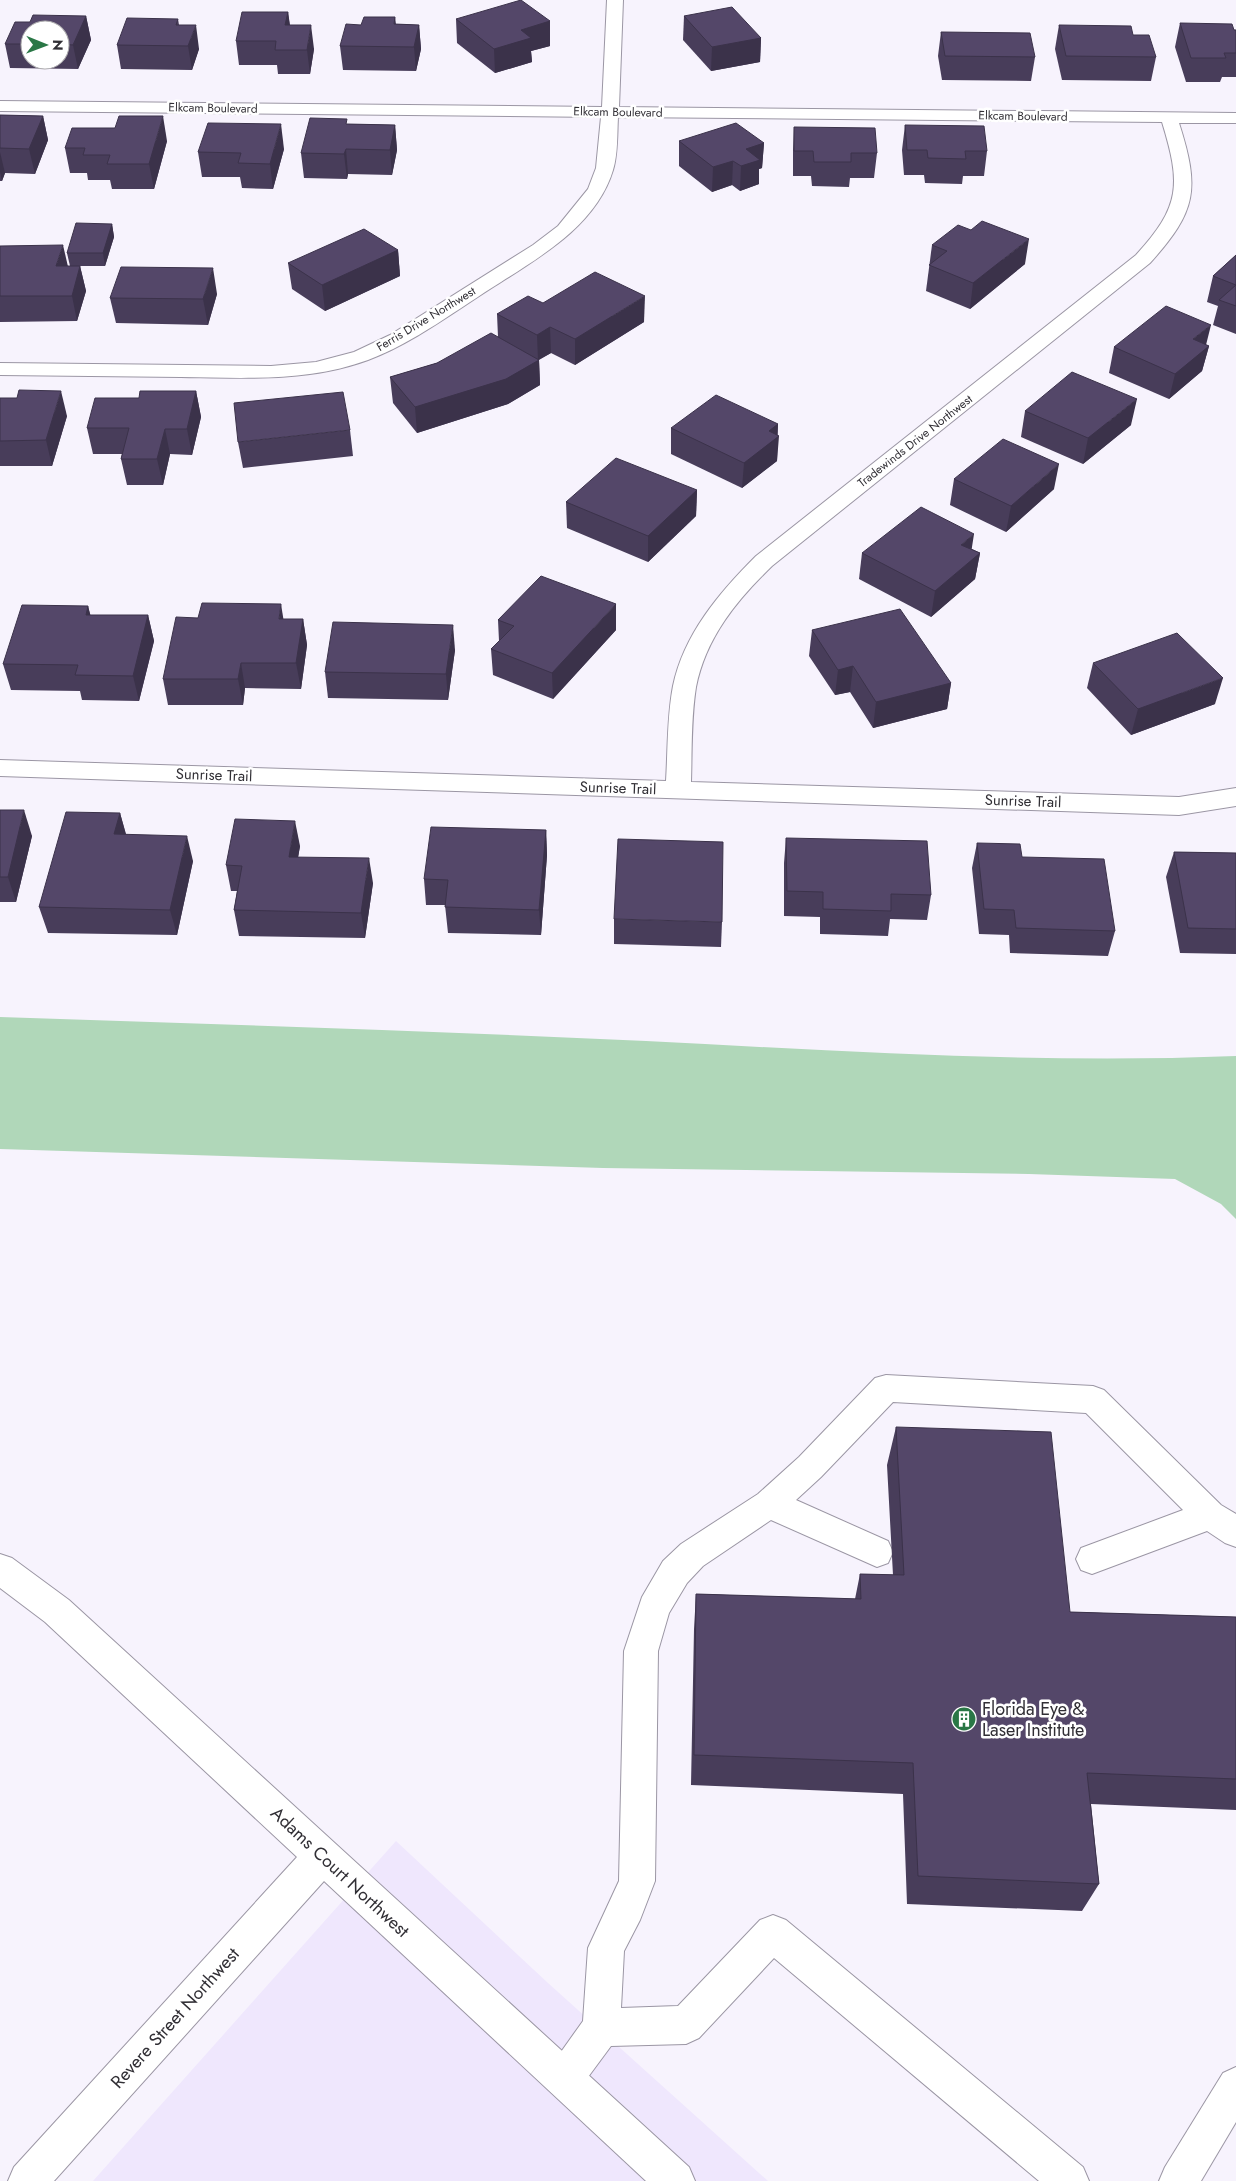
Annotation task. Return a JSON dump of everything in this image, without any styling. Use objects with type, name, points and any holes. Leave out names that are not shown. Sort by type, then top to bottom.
[{"type":"street","name":"Ferris Drive Northwest","points":[[0,369],[272,372],[317,368],[361,356],[397,339],[540,249],[564,230],[597,189],[606,168],[616,0]]},
{"type":"street","name":"Elkcam Boulevard","points":[[0,106],[1236,118]]},
{"type":"street","name":"Tradewinds Drive Northwest","points":[[678,790],[681,720],[685,685],[696,650],[714,617],[737,588],[764,561],[1143,259],[1162,240],[1182,200],[1184,179],[1182,158],[1170,117]]},
{"type":"street","name":"Sunrise Trail","points":[[0,768],[1179,806],[1236,797]]},
{"type":"street","points":[[564,2079],[601,2027],[606,1948],[627,1907],[637,1881],[641,1651],[654,1608],[675,1572],[692,1555],[769,1504],[810,1466],[886,1388],[1093,1400],[1210,1515],[1236,1532]]},
{"type":"street","points":[[769,1504],[877,1552]]},
{"type":"street","points":[[1092,1559],[1210,1515]]},
{"type":"street","name":"Adams Court Northwest","points":[[0,1569],[57,1611],[674,2181]]},
{"type":"street","name":"Revere Street Northwest","points":[[28,2181],[322,1856]]},
{"type":"street","points":[[601,2027],[686,2025],[773,1933],[1069,2181]]},
{"type":"street","points":[[1179,2181],[1236,2086]]},
{"type":"shaded area","points":[[0,1017],[485,1034],[941,1055],[1088,1058],[1236,1056],[1236,1219],[1221,1204],[1175,1179],[1029,1174],[603,1168],[0,1149]]},
{"type":"shaded area","points":[[396,1841],[548,1983],[768,2181],[93,2181]]},
{"type":"building","points":[[521,0],[550,21],[521,30],[531,38],[494,49],[456,19]]},
{"type":"building","points":[[732,7],[761,38],[712,47],[684,16]]},
{"type":"building","points":[[242,12],[288,12],[285,25],[311,25],[307,50],[275,50],[276,41],[236,41]]},
{"type":"building","points":[[33,15],[86,16],[73,45],[70,45],[70,20],[31,20]]},
{"type":"building","points":[[364,17],[395,17],[394,24],[419,25],[414,47],[340,46],[346,24],[361,25]]},
{"type":"building","points":[[127,18],[178,19],[176,25],[196,25],[188,46],[117,45]]},
{"type":"building","points":[[15,22],[20,22],[20,44],[5,44]]},
{"type":"building","points":[[1180,23],[1232,24],[1234,30],[1236,30],[1236,53],[1224,53],[1226,58],[1191,58]]},
{"type":"building","points":[[1059,25],[1131,26],[1133,35],[1149,35],[1156,57],[1066,56]]},
{"type":"building","points":[[941,32],[1030,33],[1035,57],[945,56]]},
{"type":"building","points":[[0,115],[43,116],[29,149],[0,148]]},
{"type":"building","points":[[119,116],[163,116],[149,164],[107,164],[110,155],[83,155],[85,148],[65,148],[72,128],[115,128]]},
{"type":"building","points":[[310,118],[347,119],[346,124],[395,125],[390,150],[346,149],[344,154],[301,153]]},
{"type":"building","points":[[208,123],[281,124],[270,164],[238,163],[241,153],[198,152]]},
{"type":"building","points":[[736,123],[764,143],[746,149],[760,160],[741,166],[733,161],[713,167],[679,141]]},
{"type":"building","points":[[905,125],[984,126],[987,151],[965,151],[966,159],[928,158],[927,150],[907,150]]},
{"type":"building","points":[[794,127],[875,128],[877,153],[851,153],[851,162],[814,162],[813,151],[794,151]]},
{"type":"building","points":[[982,221],[1029,239],[973,283],[929,265],[947,251],[932,245],[958,225],[971,230]]},
{"type":"building","points":[[76,223],[112,224],[103,253],[67,253]]},
{"type":"building","points":[[364,229],[398,250],[322,285],[288,263]]},
{"type":"building","points":[[63,245],[56,266],[80,266],[72,296],[0,296],[0,246]]},
{"type":"building","points":[[1236,255],[1236,285],[1213,276]]},
{"type":"building","points":[[121,267],[213,268],[203,299],[110,298]]},
{"type":"building","points":[[595,272],[645,296],[575,339],[550,327],[537,335],[497,314],[528,296],[543,303]]},
{"type":"building","points":[[1236,285],[1236,306],[1219,300]]},
{"type":"building","points":[[1166,306],[1211,325],[1193,339],[1209,346],[1175,374],[1114,347]]},
{"type":"building","points":[[491,333],[539,360],[506,379],[415,407],[390,377],[437,363]]},
{"type":"building","points":[[1072,372],[1137,399],[1088,438],[1025,411]]},
{"type":"building","points":[[19,390],[61,391],[46,440],[0,441],[0,398],[17,398]]},
{"type":"building","points":[[140,391],[196,391],[187,429],[165,429],[157,459],[121,459],[129,428],[87,428],[95,398],[139,398]]},
{"type":"building","points":[[343,392],[350,430],[238,442],[234,403]]},
{"type":"building","points":[[716,395],[778,424],[769,431],[779,436],[744,463],[671,428]]},
{"type":"building","points":[[1003,439],[1059,464],[1011,506],[954,479]]},
{"type":"building","points":[[616,458],[697,490],[648,536],[566,502]]},
{"type":"building","points":[[921,507],[974,534],[961,545],[980,553],[935,591],[862,553]]},
{"type":"building","points":[[541,576],[616,604],[552,673],[491,649],[514,626],[498,620]]},
{"type":"building","points":[[202,603],[281,604],[279,619],[303,619],[296,663],[241,663],[238,679],[163,679],[176,617],[198,618]]},
{"type":"building","points":[[22,605],[88,606],[86,615],[148,615],[133,676],[75,675],[78,665],[3,664]]},
{"type":"building","points":[[900,609],[951,683],[876,702],[853,666],[838,670],[812,630]]},
{"type":"building","points":[[333,622],[453,625],[446,674],[325,672]]},
{"type":"building","points":[[1177,633],[1223,678],[1138,709],[1093,663]]},
{"type":"building","points":[[0,810],[24,810],[8,877],[0,877]]},
{"type":"building","points":[[66,812],[120,813],[114,834],[187,836],[170,910],[39,907]]},
{"type":"building","points":[[235,819],[295,821],[289,857],[369,858],[361,913],[234,910],[242,866],[226,865]]},
{"type":"building","points":[[431,827],[546,830],[539,910],[445,907],[448,880],[424,879]]},
{"type":"building","points":[[786,838],[927,841],[931,895],[891,894],[891,911],[823,909],[823,892],[787,891]]},
{"type":"building","points":[[618,839],[723,842],[722,922],[614,919]]},
{"type":"building","points":[[977,843],[1020,844],[1022,857],[1104,859],[1115,931],[1016,928],[1014,910],[984,909]]},
{"type":"building","points":[[1174,852],[1236,853],[1236,929],[1188,928]]},
{"type":"building","name":"Florida Eye & Laser Institute","points":[[896,1427],[1051,1432],[1070,1612],[1236,1617],[1236,1779],[1087,1773],[1099,1884],[918,1876],[913,1763],[694,1755],[696,1594],[861,1599],[860,1574],[904,1575]]},
{"type":"place","name":"Florida Eye & Laser Institute","points":[[964,1719]]}]
